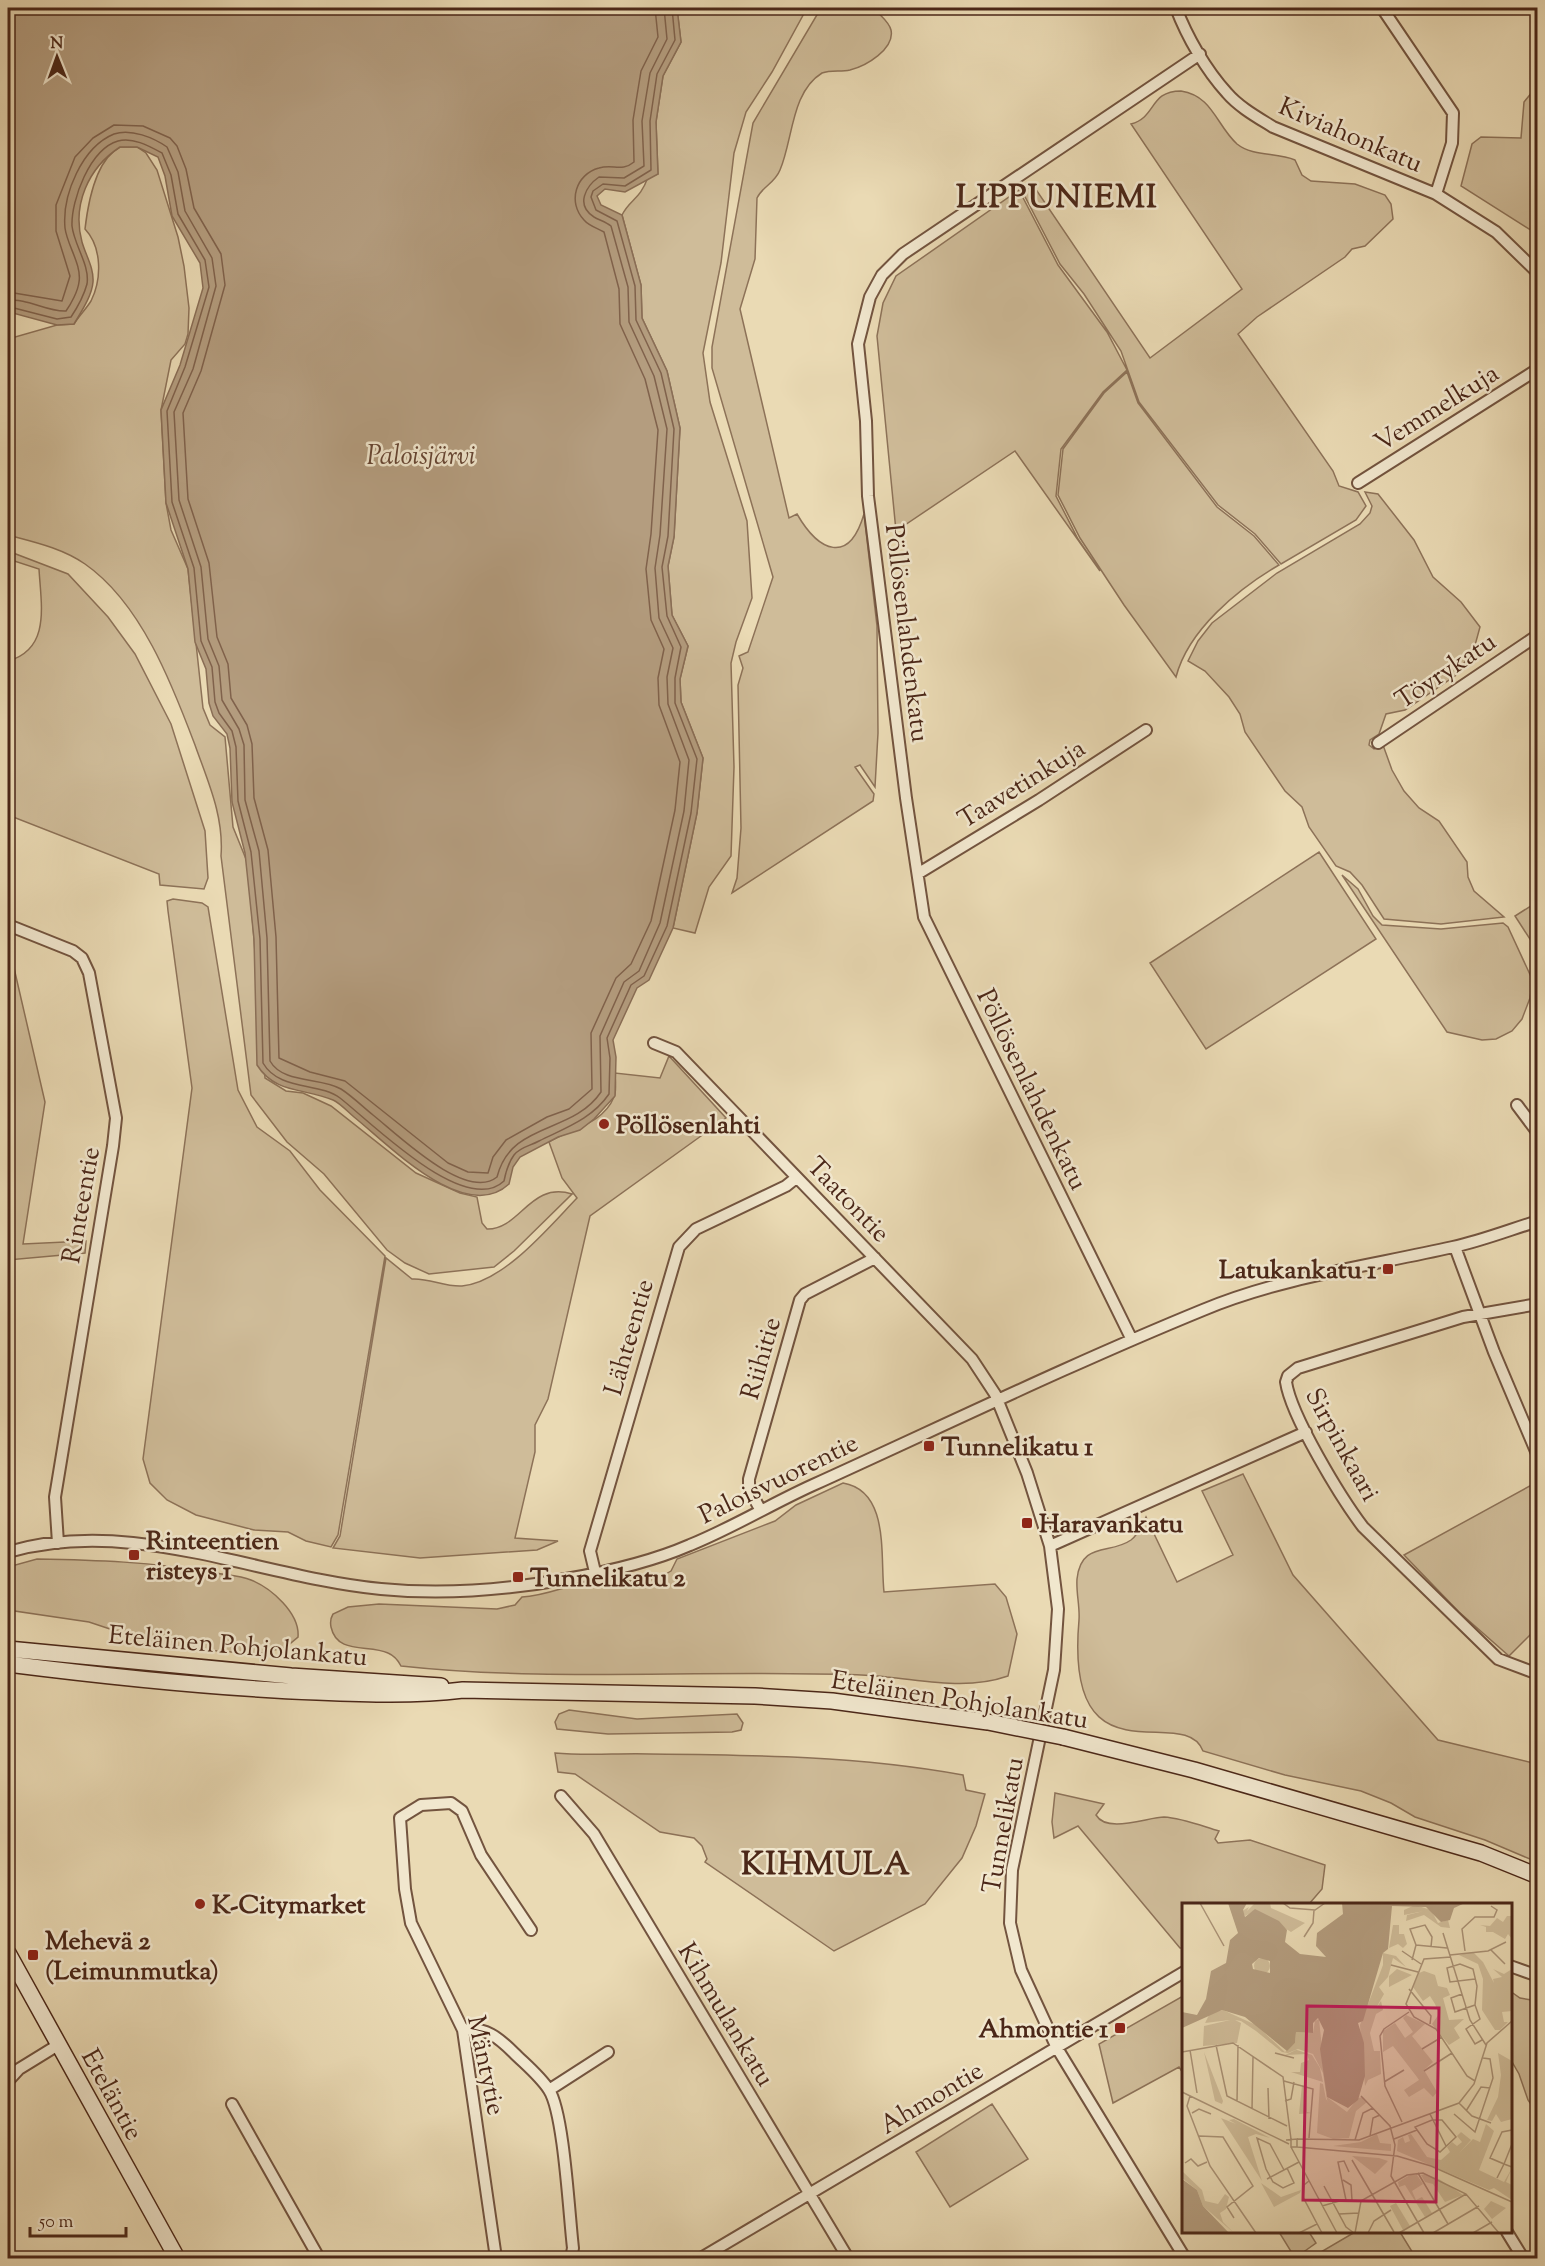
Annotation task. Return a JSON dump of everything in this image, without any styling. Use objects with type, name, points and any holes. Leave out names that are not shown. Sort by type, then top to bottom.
[{"type":"main road","name":"Eteläinen Pohjolankatu","points":[[8,1649],[291,1676],[433,1684],[463,1690]]},
{"type":"main road","name":"Eteläinen Pohjolankatu","points":[[8,1664],[133,1680],[251,1690],[429,1694],[463,1690],[755,1696],[832,1701],[988,1722],[1063,1737],[1194,1770],[1481,1853],[1538,1876]]},
{"type":"main road","name":"Eteläntie","points":[[8,1953],[177,2259]]},
{"type":"street","name":"Kiviahonkatu","points":[[1176,8],[1200,54],[1227,93],[1251,114],[1273,127],[1436,194],[1496,232],[1538,273]]},
{"type":"street","points":[[1382,8],[1453,112],[1452,143],[1436,194]]},
{"type":"street","name":"Pöllösenlahdenkatu","points":[[1132,1340],[924,917],[906,798],[868,496],[866,421],[858,344],[870,297],[882,275],[903,254],[1200,54]]},
{"type":"street","name":"Vemmelkuja","points":[[1358,483],[1538,369]]},
{"type":"street","name":"Töyrykatu","points":[[1378,743],[1538,635]]},
{"type":"street","name":"Taavetinkuja","points":[[919,873],[1039,800],[1146,730]]},
{"type":"street","name":"Rinteentie","points":[[8,925],[65,947],[82,958],[89,973],[116,1118],[55,1497],[58,1543]]},
{"type":"street","name":"Taatontie","points":[[654,1042],[676,1052],[972,1359],[987,1378],[998,1401]]},
{"type":"street","points":[[1517,1105],[1538,1133]]},
{"type":"street","name":"Lähteentie","points":[[595,1572],[590,1551],[679,1248],[696,1228],[786,1186],[796,1178]]},
{"type":"street","name":"Paloisvuorentie","points":[[8,1552],[58,1543],[111,1542],[211,1554],[380,1589],[482,1590],[567,1579],[641,1562],[688,1546],[760,1509],[1132,1340],[1242,1295],[1455,1247],[1538,1221]]},
{"type":"street","points":[[1455,1247],[1538,1456]]},
{"type":"street","name":"Riihitie","points":[[760,1509],[749,1489],[749,1479],[800,1300],[805,1294],[875,1258]]},
{"type":"street","name":"Sirpinkaari","points":[[1538,1304],[1480,1312],[1298,1368],[1288,1376],[1286,1382],[1306,1432],[1349,1508],[1363,1527],[1497,1659],[1538,1674]]},
{"type":"street","name":"Tunnelikatu","points":[[998,1401],[1027,1473],[1050,1546],[1058,1609],[1054,1670],[1012,1870],[1009,1897],[1011,1931],[1021,1970],[1057,2048],[1185,2259]]},
{"type":"street","points":[[1050,1546],[1306,1432]]},
{"type":"street","name":"Kihmulankatu","points":[[561,1796],[594,1834],[848,2259]]},
{"type":"street","name":"Mäntytie","points":[[496,2259],[463,2030],[411,1923],[405,1889],[400,1818],[421,1805],[451,1803],[462,1812],[481,1856],[531,1930]]},
{"type":"street","points":[[1512,1967],[1538,1976]]},
{"type":"street","name":"Ahmontie","points":[[701,2259],[1182,1973]]},
{"type":"street","points":[[463,2030],[475,2028],[489,2032],[505,2043],[549,2090],[560,2133],[572,2259]]},
{"type":"street","points":[[8,2081],[19,2069],[58,2045]]},
{"type":"street","points":[[549,2090],[608,2052]]},
{"type":"street","points":[[232,2104],[319,2259]]},
{"type":"street","points":[[1508,2233],[1523,2259]]},
{"type":"street","points":[[514,2259],[531,2259]]},
{"type":"shaded area","points":[[677,8],[807,8],[772,72],[746,112],[734,153],[721,263],[703,353],[710,402],[747,521],[752,598],[731,663],[734,767],[731,856],[709,887],[695,933],[673,928],[697,813],[703,758],[681,702],[680,679],[688,646],[672,615],[668,566],[674,537],[680,428],[667,371],[642,318],[641,285],[622,215],[642,190],[648,177],[658,174],[656,122],[663,76],[681,42]]},
{"type":"shaded area","points":[[821,8],[874,8],[888,24],[891,37],[884,50],[871,61],[850,70],[822,73],[804,92],[794,117],[780,170],[757,198],[755,259],[740,309],[789,518],[797,514],[815,537],[833,547],[842,546],[850,541],[858,530],[864,514],[877,626],[878,733],[875,787],[860,765],[855,767],[874,794],[873,801],[732,893],[737,878],[741,828],[738,685],[743,668],[739,656],[748,652],[773,577],[712,368],[712,347],[753,123]]},
{"type":"shaded area","points":[[1537,86],[1537,234],[1461,186],[1472,144],[1481,137],[1521,138],[1524,102]]},
{"type":"shaded area","points":[[1181,91],[1192,94],[1207,105],[1230,136],[1243,148],[1295,160],[1302,175],[1311,181],[1355,184],[1385,195],[1391,204],[1393,219],[1365,246],[1352,249],[1345,257],[1257,317],[1238,334],[1333,471],[1339,486],[1358,492],[1366,506],[1356,520],[1281,564],[1255,534],[1218,505],[1139,402],[1121,351],[1084,294],[1060,264],[1021,189],[1035,188],[1150,358],[1242,289],[1131,124],[1145,116],[1163,95]]},
{"type":"shaded area","points":[[120,147],[137,147],[146,153],[157,170],[178,237],[184,266],[189,308],[188,334],[185,344],[171,360],[161,410],[166,503],[171,530],[188,569],[203,708],[210,725],[225,737],[233,827],[248,864],[265,1078],[286,1091],[303,1093],[331,1106],[416,1173],[460,1193],[477,1197],[482,1223],[487,1229],[508,1222],[546,1194],[558,1192],[572,1194],[514,1251],[494,1267],[429,1274],[405,1263],[387,1250],[324,1174],[287,1142],[251,1095],[221,856],[218,813],[176,696],[138,622],[105,580],[85,564],[67,554],[8,535],[8,339],[57,325],[74,324],[91,301],[97,283],[98,264],[95,245],[85,229],[88,207],[94,183],[104,162]]},
{"type":"shaded area","points":[[1019,190],[1058,265],[1107,332],[1127,370],[1103,392],[1061,449],[1056,496],[1078,539],[1100,571],[1015,451],[896,531],[877,336],[883,303],[896,276]]},
{"type":"shaded area","points":[[1127,372],[1138,403],[1217,507],[1254,536],[1279,565],[1247,586],[1203,627],[1191,643],[1176,677],[1124,605],[1080,538],[1058,495],[1063,449],[1104,393]]},
{"type":"shaded area","points":[[1365,492],[1378,494],[1414,540],[1433,577],[1461,602],[1480,627],[1474,649],[1455,676],[1405,710],[1386,714],[1379,734],[1370,740],[1369,745],[1374,749],[1383,745],[1392,770],[1404,791],[1419,808],[1439,821],[1467,862],[1468,877],[1474,891],[1504,917],[1441,924],[1384,919],[1362,885],[1350,872],[1336,866],[1309,827],[1302,807],[1285,791],[1245,732],[1240,714],[1229,697],[1205,671],[1188,661],[1198,641],[1212,623],[1277,573],[1360,524],[1370,513],[1372,506]]},
{"type":"shaded area","points":[[8,551],[68,574],[108,617],[135,654],[171,724],[205,831],[208,878],[204,889],[160,885],[159,874],[8,815],[8,661],[22,655],[31,647],[37,636],[41,611],[39,569],[8,559]]},
{"type":"shaded area","points":[[1319,852],[1376,939],[1206,1049],[1150,963]]},
{"type":"shaded area","points":[[1342,875],[1358,889],[1373,916],[1382,925],[1441,929],[1503,923],[1508,927],[1533,981],[1530,998],[1522,1019],[1512,1031],[1496,1039],[1482,1040],[1447,1032]]},
{"type":"shaded area","points":[[173,899],[202,903],[208,907],[238,1090],[257,1127],[290,1151],[320,1190],[385,1256],[338,1535],[331,1547],[306,1541],[288,1532],[254,1530],[196,1515],[167,1500],[150,1483],[143,1459],[192,1088],[168,911],[167,901]]},
{"type":"shaded area","points":[[1537,902],[1537,950],[1515,916]]},
{"type":"shaded area","points":[[8,942],[45,1102],[23,1244],[86,1241],[85,1253],[8,1260]]},
{"type":"shaded area","points":[[669,1056],[726,1118],[590,1216],[548,1399],[535,1425],[535,1452],[515,1538],[558,1541],[537,1550],[420,1558],[333,1548],[340,1536],[386,1258],[412,1279],[455,1286],[478,1282],[494,1275],[525,1251],[577,1198],[562,1178],[549,1142],[586,1125],[602,1114],[615,1095],[615,1073],[660,1078]]},
{"type":"shaded area","points":[[1243,1474],[1293,1575],[1438,1740],[1537,1764],[1537,1862],[1485,1840],[1415,1817],[1391,1803],[1361,1791],[1285,1775],[1203,1751],[1192,1738],[1174,1733],[1128,1730],[1107,1723],[1089,1705],[1079,1672],[1077,1579],[1084,1559],[1090,1554],[1131,1540],[1146,1517],[1177,1582],[1233,1555],[1202,1491]]},
{"type":"shaded area","points":[[1537,1482],[1537,1628],[1509,1656],[1459,1612],[1404,1555]]},
{"type":"shaded area","points":[[843,1483],[858,1489],[869,1498],[876,1512],[882,1544],[884,1592],[995,1584],[1006,1597],[1017,1634],[1008,1676],[963,1684],[850,1674],[555,1674],[452,1671],[401,1666],[393,1655],[388,1653],[340,1642],[334,1636],[331,1627],[330,1621],[333,1614],[348,1607],[379,1604],[497,1609],[515,1605],[522,1597],[587,1582],[654,1579],[671,1571],[677,1559],[775,1521],[796,1505]]},
{"type":"shaded area","points":[[37,1559],[146,1564],[246,1578],[267,1589],[283,1602],[294,1619],[298,1637],[286,1647],[258,1654],[164,1647],[89,1622],[8,1610],[8,1567]]},
{"type":"shaded area","points":[[569,1710],[637,1719],[737,1714],[743,1723],[741,1730],[732,1732],[608,1734],[557,1729],[555,1722],[559,1714]]},
{"type":"shaded area","points":[[555,1753],[768,1756],[846,1760],[963,1775],[966,1790],[985,1794],[976,1826],[962,1858],[925,1904],[834,1951],[705,1862],[707,1859],[702,1846],[694,1838],[660,1832],[575,1774],[558,1772]]},
{"type":"shaded area","points":[[1055,1793],[1104,1804],[1096,1815],[1101,1821],[1109,1823],[1128,1823],[1164,1817],[1192,1822],[1219,1831],[1215,1839],[1218,1843],[1250,1840],[1325,1865],[1322,1889],[1310,1903],[1182,1903],[1182,1948],[1180,1948],[1078,1826],[1054,1838],[1052,1822]]},
{"type":"shaded area","points":[[1512,1992],[1520,1998],[1537,2001],[1537,2113],[1528,2100],[1512,2062]]},
{"type":"shaded area","points":[[1182,1997],[1182,2072],[1179,2067],[1113,2103],[1099,2044]]},
{"type":"shaded area","points":[[992,2104],[1028,2159],[950,2207],[916,2152]]},
{"type":"shaded area","points":[[1280,2233],[1310,2233],[1316,2243],[1295,2258]]},
{"type":"shaded area","points":[[1353,2233],[1401,2233],[1416,2258],[1315,2258],[1314,2256]]},
{"type":"water","name":"Paloisjärvi","points":[[8,8],[677,8],[681,42],[663,76],[656,122],[658,174],[625,192],[605,189],[597,196],[601,205],[622,215],[641,285],[642,318],[667,371],[680,428],[674,537],[668,566],[672,615],[688,646],[680,679],[681,702],[703,758],[697,813],[673,928],[649,980],[637,988],[613,1040],[616,1057],[615,1096],[594,1119],[580,1130],[558,1137],[520,1157],[513,1167],[509,1184],[491,1194],[471,1195],[450,1188],[428,1176],[387,1145],[336,1101],[282,1086],[264,1074],[257,1065],[254,939],[245,853],[232,802],[230,748],[227,734],[213,716],[209,703],[206,669],[195,642],[188,569],[166,503],[161,410],[180,365],[203,288],[200,263],[172,216],[165,176],[158,157],[137,147],[120,147],[99,166],[91,177],[81,201],[79,228],[93,282],[88,298],[74,324],[57,325],[13,313],[8,317]]},
{"type":"place","name":"Pöllösenlahti","points":[[604,1124]]},
{"type":"place","name":"Latukankatu 1","points":[[1388,1269]]},
{"type":"place","name":"Tunnelikatu 1","points":[[929,1446]]},
{"type":"place","name":"Haravankatu","points":[[1027,1523]]},
{"type":"place","name":"Rinteentien risteys 1","points":[[134,1555]]},
{"type":"place","name":"Tunnelikatu 2","points":[[518,1577]]},
{"type":"place","name":"K-Citymarket","points":[[200,1904]]},
{"type":"place","name":"Mehevä 2 (Leimunmutka)","points":[[33,1955]]},
{"type":"place","name":"Ahmontie 1","points":[[1120,2028]]},
{"type":"district","name":"LIPPUNIEMI","points":[[1057,196]]},
{"type":"district","name":"KIHMULA","points":[[826,1863]]}]
